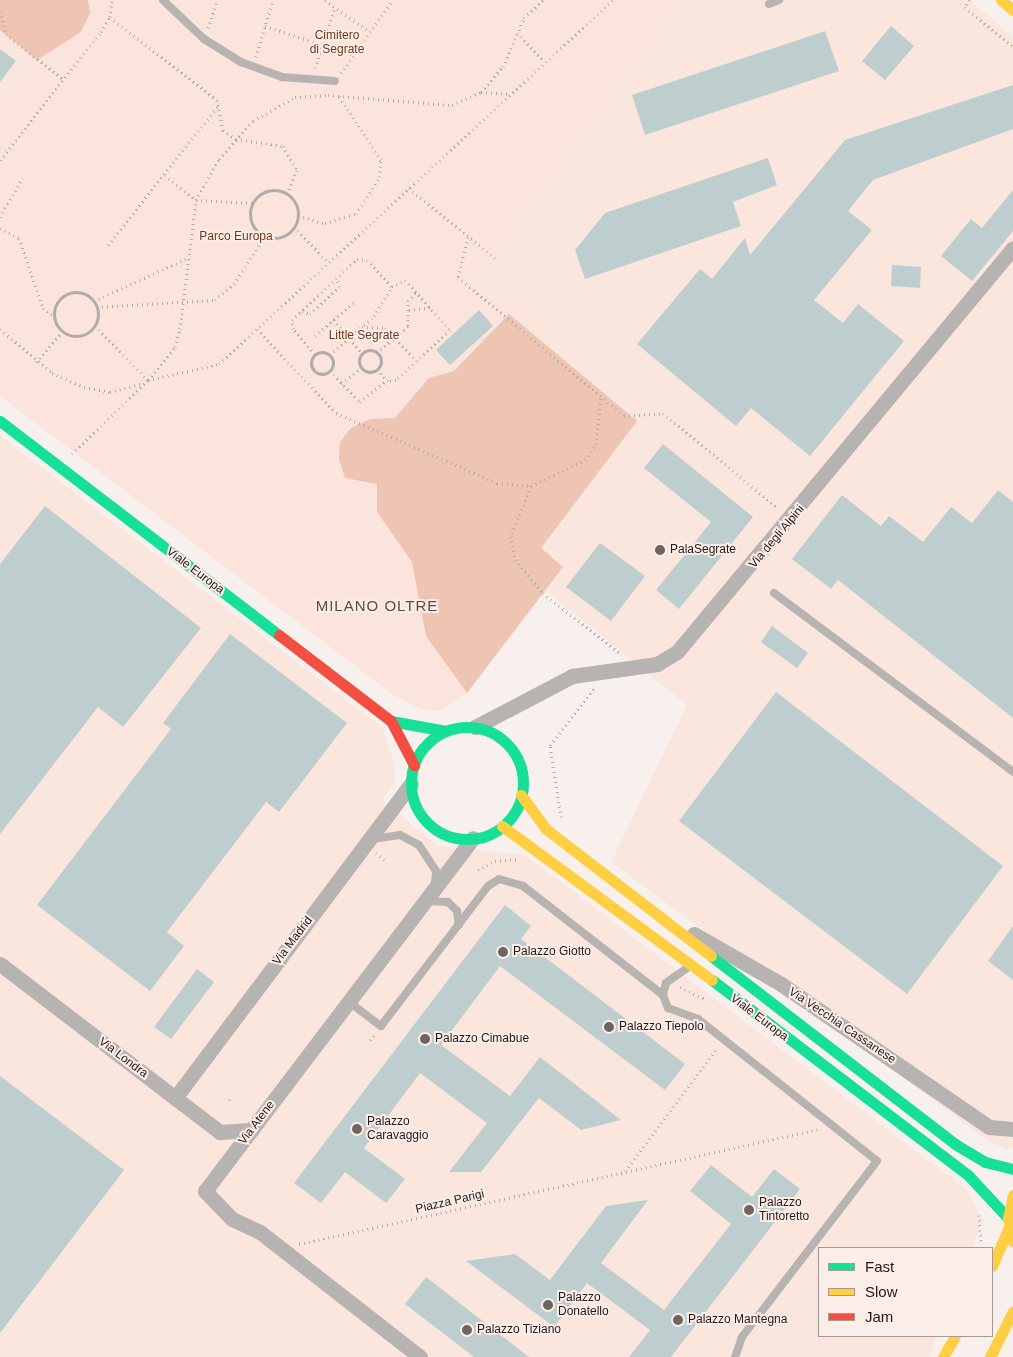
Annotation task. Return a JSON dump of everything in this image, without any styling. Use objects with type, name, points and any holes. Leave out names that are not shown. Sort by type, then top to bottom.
[{"type":"street","points":[[1001,0],[1013,10]]},
{"type":"street","name":"Via degli Alpini","points":[[475,727],[572,676],[657,664],[677,652],[807,501],[1013,248]]},
{"type":"street","name":"Viale Europa","points":[[0,421],[391,721],[414,764]]},
{"type":"street","name":"Viale Europa","points":[[391,721],[446,731],[475,727]]},
{"type":"street","points":[[475,727],[496,735],[513,751],[522,772],[521,795],[502,826]]},
{"type":"street","name":"Viale Europa","points":[[446,731],[427,744],[414,764],[411,784],[416,806],[430,824],[450,836],[473,838],[502,826],[539,849],[690,966],[968,1175],[1009,1223]]},
{"type":"street","name":"Via Madrid","points":[[175,1098],[411,784]]},
{"type":"street","name":"Viale Europa","points":[[521,795],[546,829],[954,1144],[985,1162],[1013,1169]]},
{"type":"street","name":"Via Atene","points":[[420,1357],[280,1249],[232,1219],[205,1191],[473,838]]},
{"type":"street","name":"Via Vecchia Cassanese","points":[[668,922],[721,947],[781,984],[989,1127],[1013,1128]]},
{"type":"street","name":"Via Londra","points":[[0,964],[220,1132]]},
{"type":"street","points":[[227,1162],[220,1132],[252,1130]]},
{"type":"street","points":[[993,1263],[1009,1223],[1013,1195]]},
{"type":"street","points":[[1009,1223],[1013,1241]]},
{"type":"street","points":[[990,1357],[1013,1311]]},
{"type":"street","points":[[943,1357],[954,1337]]},
{"type":"street","points":[[951,1357],[960,1337]]},
{"type":"lane","points":[[163,0],[204,39],[253,67],[311,82],[335,81]]},
{"type":"lane","points":[[769,4],[779,0]]},
{"type":"lane","points":[[774,594],[1013,772]]},
{"type":"lane","points":[[368,841],[400,835],[419,845],[436,871],[435,888]]},
{"type":"lane","points":[[349,1002],[381,1026],[488,886],[499,879],[513,880],[663,995],[668,1008],[698,1020],[877,1161],[742,1338],[735,1357]]},
{"type":"lane","points":[[425,902],[448,902],[456,910],[458,925]]},
{"type":"lane","points":[[663,995],[671,976],[690,966]]},
{"type":"path","points":[[0,160],[110,17],[112,0]]},
{"type":"path","points":[[204,39],[218,0]]},
{"type":"path","points":[[253,67],[273,0]]},
{"type":"path","points":[[325,0],[370,32]]},
{"type":"path","points":[[335,81],[393,0]]},
{"type":"path","points":[[59,466],[148,380],[175,347],[185,300],[196,200],[207,177],[236,139],[253,121],[295,97],[338,96],[452,105],[480,92],[503,67],[517,32],[543,0]]},
{"type":"path","points":[[0,329],[36,362],[84,387],[110,392],[131,390],[148,380],[219,364],[613,0]]},
{"type":"path","points":[[970,0],[965,7],[1013,48]]},
{"type":"path","points":[[311,82],[335,7]]},
{"type":"path","points":[[0,11],[6,34],[63,80]]},
{"type":"path","points":[[110,17],[218,105],[223,130],[236,139],[283,146],[297,170],[287,193],[298,216],[294,227],[280,237],[264,236],[251,222],[252,203]]},
{"type":"path","points":[[265,26],[353,55]]},
{"type":"path","points":[[517,32],[545,62]]},
{"type":"path","points":[[0,35],[6,34]]},
{"type":"path","points":[[480,92],[511,94]]},
{"type":"path","points":[[298,216],[325,222],[356,214],[380,177],[380,160],[338,96]]},
{"type":"path","points":[[108,245],[165,175],[218,105]]},
{"type":"path","points":[[165,175],[196,200],[252,203],[267,191],[287,193]]},
{"type":"path","points":[[0,217],[23,178]]},
{"type":"path","points":[[409,188],[497,260]]},
{"type":"path","points":[[294,227],[329,262]]},
{"type":"path","points":[[0,228],[19,238],[43,308],[53,315],[62,332],[79,336],[94,326],[97,307],[94,301],[87,295],[69,293],[60,298],[53,315]]},
{"type":"path","points":[[97,307],[185,300],[215,300],[226,294],[264,236]]},
{"type":"path","points":[[468,237],[458,277],[624,416],[663,414],[792,519]]},
{"type":"path","points":[[94,301],[189,258]]},
{"type":"path","points":[[330,355],[330,370],[362,402],[387,380],[396,380],[450,330],[432,307],[405,280],[392,287],[361,327],[330,355],[316,354],[295,331],[292,320],[336,278],[363,258],[392,287]]},
{"type":"path","points":[[302,311],[310,314],[339,287],[336,278]]},
{"type":"path","points":[[362,353],[377,353],[408,325],[408,300],[417,291]]},
{"type":"path","points":[[315,336],[355,301]]},
{"type":"path","points":[[408,310],[432,307]]},
{"type":"path","points":[[333,320],[362,353],[361,368]]},
{"type":"path","points":[[94,326],[148,380]]},
{"type":"path","points":[[361,327],[384,327],[417,361]]},
{"type":"path","points":[[257,329],[324,404],[349,421],[477,477],[531,486],[593,452],[601,398]]},
{"type":"path","points":[[36,362],[62,332]]},
{"type":"path","points":[[376,369],[381,360],[377,353]]},
{"type":"path","points":[[316,354],[311,361],[315,371],[330,370]]},
{"type":"path","points":[[342,384],[361,368],[376,369],[387,380]]},
{"type":"path","points":[[531,486],[511,536],[512,549],[543,593],[626,657]]},
{"type":"path","points":[[478,870],[495,861],[527,860]]},
{"type":"path","points":[[624,1172],[724,1040]]},
{"type":"path","points":[[229,1100],[232,1096]]},
{"type":"path","name":"Piazza Parigi","points":[[280,1249],[833,1126]]},
{"type":"shaded area","points":[[0,0],[88,0],[90,13],[81,32],[37,60],[0,30]]},
{"type":"shaded area","points":[[681,0],[969,0],[1013,37],[1013,1147],[1007,1150],[987,1140],[611,862],[687,705],[545,590],[562,567],[541,548],[636,421],[469,281]]},
{"type":"shaded area","points":[[0,30],[37,60],[0,108]]},
{"type":"shaded area","points":[[509,314],[637,421],[541,548],[563,567],[467,693],[426,636],[412,562],[377,512],[377,484],[345,478],[339,459],[340,442],[351,428],[370,419],[395,418],[429,378],[454,371]]},
{"type":"shaded area","points":[[0,436],[382,727],[394,763],[394,784],[382,800],[438,846],[525,855],[966,1189],[983,1220],[972,1247],[818,1247],[818,1337],[937,1337],[929,1357],[207,1357],[190,1344],[180,1357],[0,1357]]},
{"type":"green space","name":"Parco Europa","points":[[0,0],[681,0],[469,281],[637,421],[541,548],[563,567],[467,693],[441,711],[420,709],[392,694],[0,396],[0,108],[37,60],[0,30]]},
{"type":"green space","points":[[189,1344],[207,1357],[180,1357]]},
{"type":"building","points":[[891,26],[914,46],[885,80],[862,61]]},
{"type":"building","points":[[825,31],[839,71],[645,135],[632,95]]},
{"type":"building","points":[[0,49],[16,61],[0,82]]},
{"type":"building","points":[[1013,85],[1013,129],[873,180],[848,211],[872,230],[814,300],[843,323],[858,304],[904,341],[810,456],[751,408],[736,426],[637,344],[700,269],[712,279],[745,238],[750,255],[845,140]]},
{"type":"building","points":[[768,158],[777,185],[733,202],[741,226],[585,279],[575,250],[605,213]]},
{"type":"building","points":[[1013,190],[1013,231],[972,281],[941,256],[971,219],[982,228]]},
{"type":"building","points":[[892,265],[921,267],[920,288],[891,286]]},
{"type":"building","points":[[479,310],[493,326],[450,365],[436,350]]},
{"type":"building","points":[[663,444],[753,517],[679,609],[656,590],[711,522],[644,468]]},
{"type":"building","points":[[998,490],[1013,502],[1013,718],[838,580],[831,589],[792,559],[842,495],[881,526],[889,516],[923,542],[951,507],[972,523]]},
{"type":"building","points":[[45,506],[201,628],[123,727],[98,707],[0,834],[0,564]]},
{"type":"building","points":[[600,543],[645,576],[611,621],[566,587]]},
{"type":"building","points":[[772,626],[808,653],[797,668],[761,642]]},
{"type":"building","points":[[230,634],[347,723],[279,812],[266,802],[167,932],[184,946],[150,991],[37,905],[171,729],[163,723]]},
{"type":"building","points":[[776,692],[1003,866],[907,994],[679,821]]},
{"type":"building","points":[[505,905],[531,926],[521,939],[685,1064],[665,1090],[500,966],[441,1045],[510,1096],[540,1057],[621,1120],[581,1130],[539,1098],[481,1172],[449,1172],[487,1123],[420,1073],[364,1148],[405,1179],[386,1203],[345,1172],[321,1203],[294,1183]]},
{"type":"building","points":[[1013,926],[1013,980],[988,961]]},
{"type":"building","points":[[197,969],[214,982],[171,1039],[154,1027]]},
{"type":"building","points":[[0,1076],[124,1170],[0,1333]]},
{"type":"building","points":[[711,1165],[752,1197],[774,1169],[800,1189],[671,1357],[629,1357],[650,1330],[587,1283],[554,1327],[466,1261],[515,1254],[550,1280],[606,1206],[648,1200],[601,1263],[664,1310],[731,1224],[690,1191]]},
{"type":"building","name":"Palazzo Tiziano","points":[[426,1277],[529,1357],[474,1357],[405,1304]]},
{"type":"traffic: fast","points":[[0,421],[279,635]]},
{"type":"traffic: fast","points":[[391,721],[446,731]]},
{"type":"traffic: fast","points":[[467,727],[478,728],[488,732],[506,744],[518,762],[522,772],[523,783],[522,794],[518,804],[506,822],[488,834],[478,838],[467,839],[456,838],[446,834],[428,822],[416,804],[412,794],[411,783],[412,772],[416,762],[428,744],[446,732],[456,728],[467,727]]},
{"type":"traffic: fast","points":[[711,956],[955,1144],[985,1162],[1013,1169]]},
{"type":"traffic: fast","points":[[712,980],[968,1175],[1008,1218]]},
{"type":"traffic: slow","points":[[1001,0],[1013,10]]},
{"type":"traffic: slow","points":[[521,795],[546,829],[711,956]]},
{"type":"traffic: slow","points":[[502,826],[712,980]]},
{"type":"traffic: slow","points":[[1013,1195],[1008,1218],[1013,1241]]},
{"type":"traffic: slow","points":[[993,1264],[1009,1227]]},
{"type":"traffic: slow","points":[[990,1357],[1013,1311]]},
{"type":"traffic: slow","points":[[943,1357],[954,1337]]},
{"type":"traffic: jam","points":[[279,635],[391,721],[414,765]]},
{"type":"place","name":"PalaSegrate","points":[[660,550]]},
{"type":"place","name":"Palazzo Giotto","points":[[503,952]]},
{"type":"place","name":"Palazzo Tiepolo","points":[[609,1027]]},
{"type":"place","name":"Palazzo Cimabue","points":[[425,1039]]},
{"type":"place","name":"Palazzo Caravaggio","points":[[357,1129]]},
{"type":"place","name":"Palazzo Tintoretto","points":[[749,1210]]},
{"type":"place","name":"Palazzo Donatello","points":[[548,1305]]},
{"type":"place","name":"Palazzo Mantegna","points":[[678,1320]]},
{"type":"place","name":"Palazzo Tiziano","points":[[467,1330]]},
{"type":"district","name":"MILANO OLTRE","points":[[377,606]]},
{"type":"park label","name":"Cimitero di Segrate","points":[[337,43]]},
{"type":"park label","name":"Little Segrate","points":[[364,336]]}]
